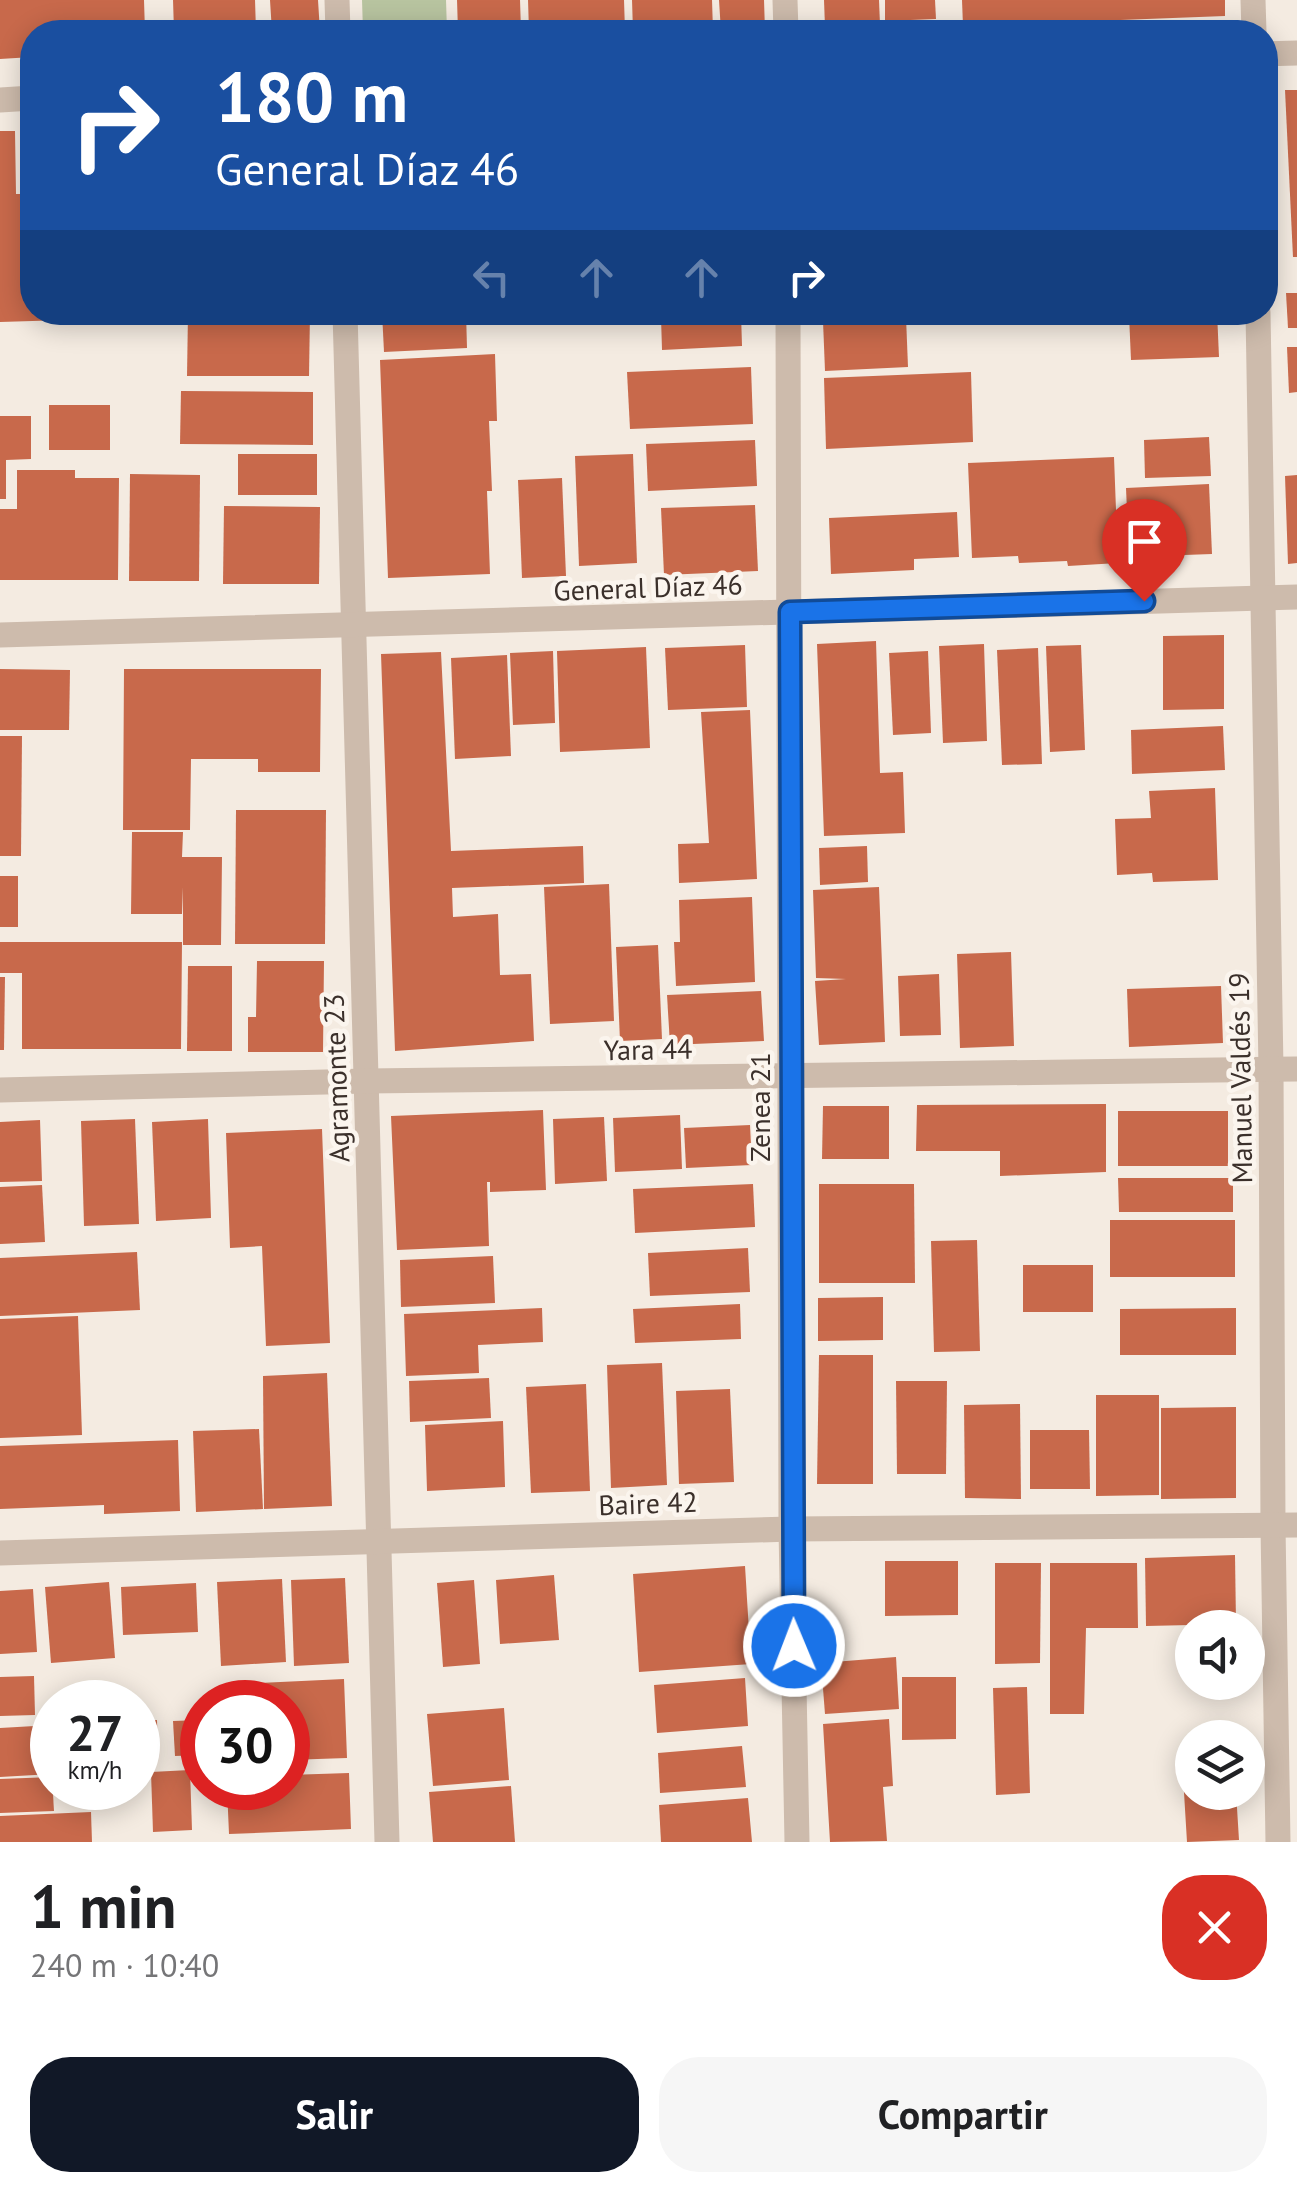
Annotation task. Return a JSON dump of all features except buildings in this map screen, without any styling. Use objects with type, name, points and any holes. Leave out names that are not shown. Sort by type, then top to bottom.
[{"type":"street","name":"Agramonte 23","points":[[346,325],[388,1842]]},
{"type":"street","name":"Zenea 21","points":[[788,325],[791,1529],[797,1842]]},
{"type":"street","name":"Manuel Valdés 19","points":[[1258,325],[1262,598],[1284,1069],[1285,1526],[1278,1842]]},
{"type":"street","name":"General Díaz 46","points":[[0,635],[1297,597]]},
{"type":"street","name":"Yara 44","points":[[0,1090],[1284,1069]]},
{"type":"street","name":"Baire 42","points":[[0,1553],[791,1529],[1285,1526]]},
{"type":"green space","points":[[362,0],[446,0],[447,20],[363,20]]},
{"type":"route","points":[[794,1646],[789,1153],[790,612],[1144,601]]}]
